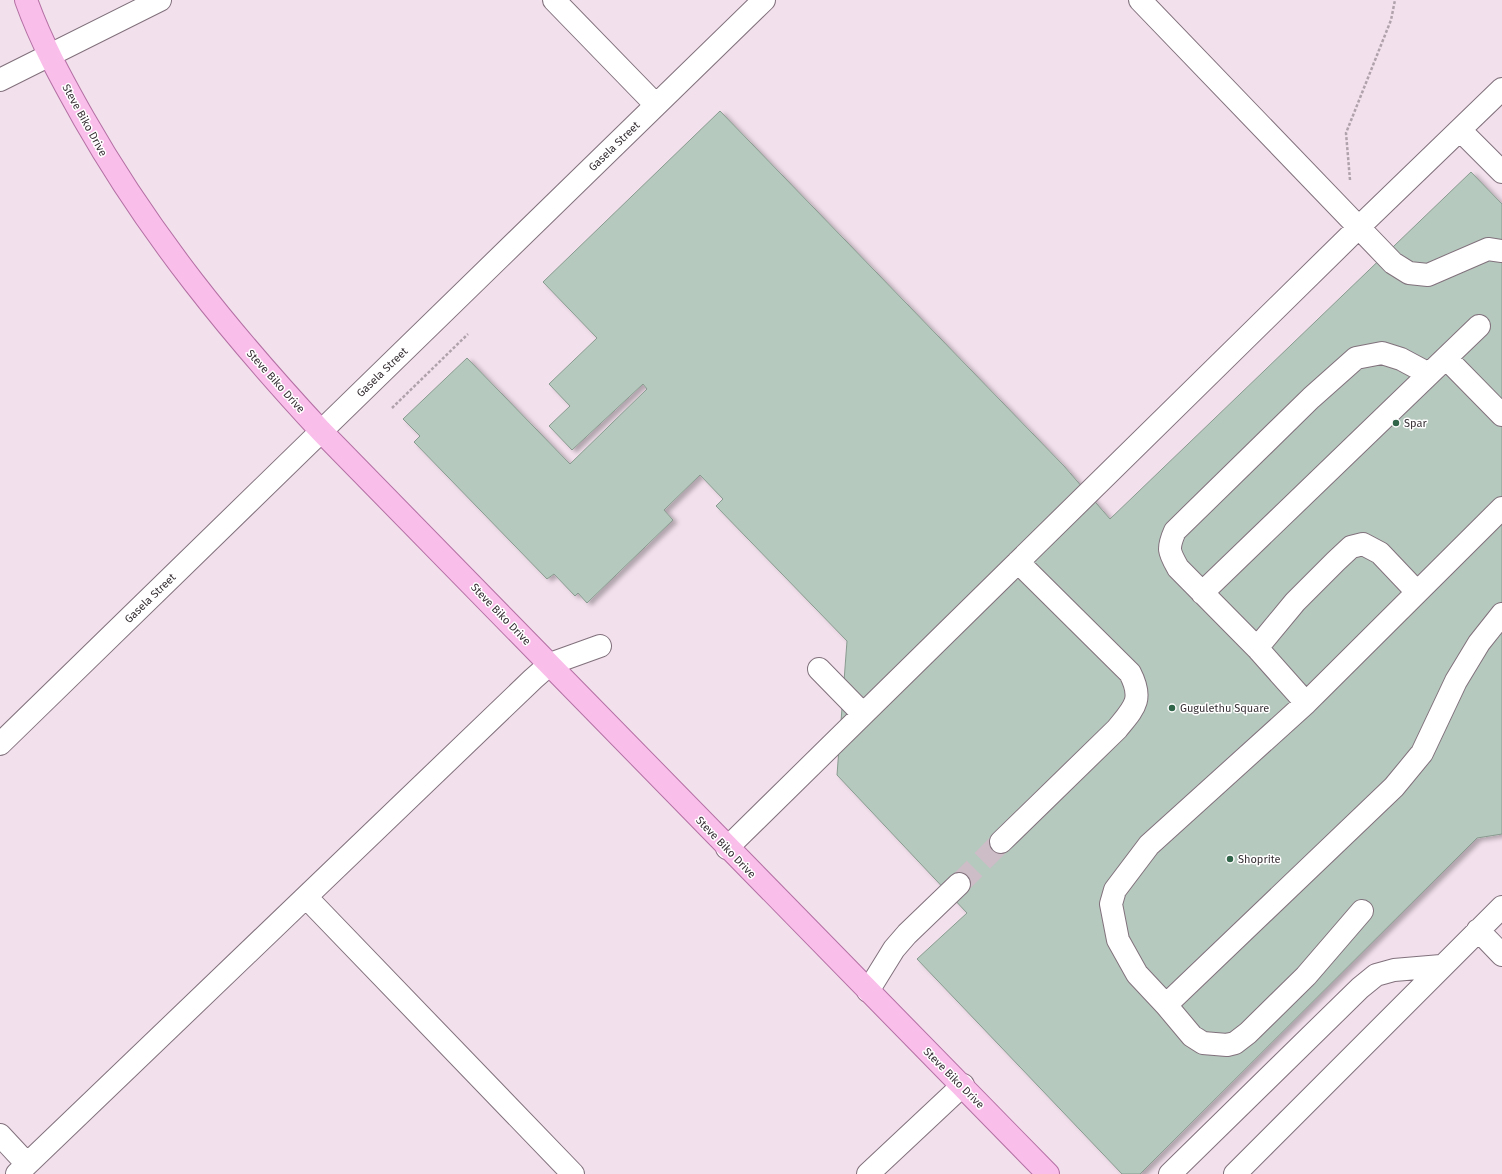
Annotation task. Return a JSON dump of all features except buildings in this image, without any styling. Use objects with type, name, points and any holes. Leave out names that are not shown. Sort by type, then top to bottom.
[{"type":"main road","name":"Steve Biko Drive","points":[[26,0],[50,56],[108,161],[176,262],[260,364],[321,432],[550,664],[727,848],[963,1085],[1048,1174]]},
{"type":"street","points":[[0,80],[160,0]]},
{"type":"street","points":[[554,0],[656,105]]},
{"type":"street","name":"Gasela Street","points":[[0,744],[764,0]]},
{"type":"street","points":[[1140,0],[1393,263],[1410,273],[1428,275],[1488,249],[1502,251]]},
{"type":"street","points":[[727,848],[1358,228],[1502,89]]},
{"type":"street","points":[[1460,130],[1502,172]]},
{"type":"street","points":[[1202,593],[1479,326]]},
{"type":"street","points":[[1306,703],[1257,648],[1178,568],[1169,553],[1169,543],[1175,531],[1311,398],[1356,358],[1370,354],[1382,353],[1401,359],[1428,374]]},
{"type":"street","points":[[1446,358],[1502,416]]},
{"type":"street","points":[[1362,911],[1306,976],[1248,1033],[1235,1043],[1227,1045],[1203,1043],[1192,1036],[1166,1005],[1136,974],[1118,940],[1111,904],[1115,890],[1149,845],[1306,703],[1502,508]]},
{"type":"street","points":[[1257,648],[1295,602],[1351,547],[1363,544],[1380,553],[1417,592]]},
{"type":"street","points":[[1001,842],[1117,729],[1133,709],[1138,694],[1136,684],[1130,673],[1018,562]]},
{"type":"street","points":[[1166,1005],[1190,980],[1291,887],[1394,787],[1422,753],[1456,681],[1479,643],[1502,614]]},
{"type":"street","points":[[0,1135],[22,1169],[550,664],[600,646]]},
{"type":"street","points":[[819,669],[863,714]]},
{"type":"street","points":[[868,991],[885,962],[903,939],[958,884]]},
{"type":"street","points":[[307,898],[573,1174]]},
{"type":"street","points":[[1235,1174],[1441,966],[1502,907]]},
{"type":"street","points":[[1478,930],[1502,955]]},
{"type":"street","points":[[1170,1174],[1360,988],[1376,975],[1394,970],[1441,966]]},
{"type":"street","points":[[868,1174],[963,1085]]},
{"type":"path","points":[[1350,185],[1346,133],[1391,20],[1395,0]]},
{"type":"path","points":[[392,408],[468,334]]},
{"type":"tunnel","points":[[959,884],[1001,842]]},
{"type":"place","name":"Spar","points":[[1396,423]]},
{"type":"place","name":"Gugulethu Square","points":[[1172,708]]},
{"type":"place","name":"Shoprite","points":[[1230,859]]}]
